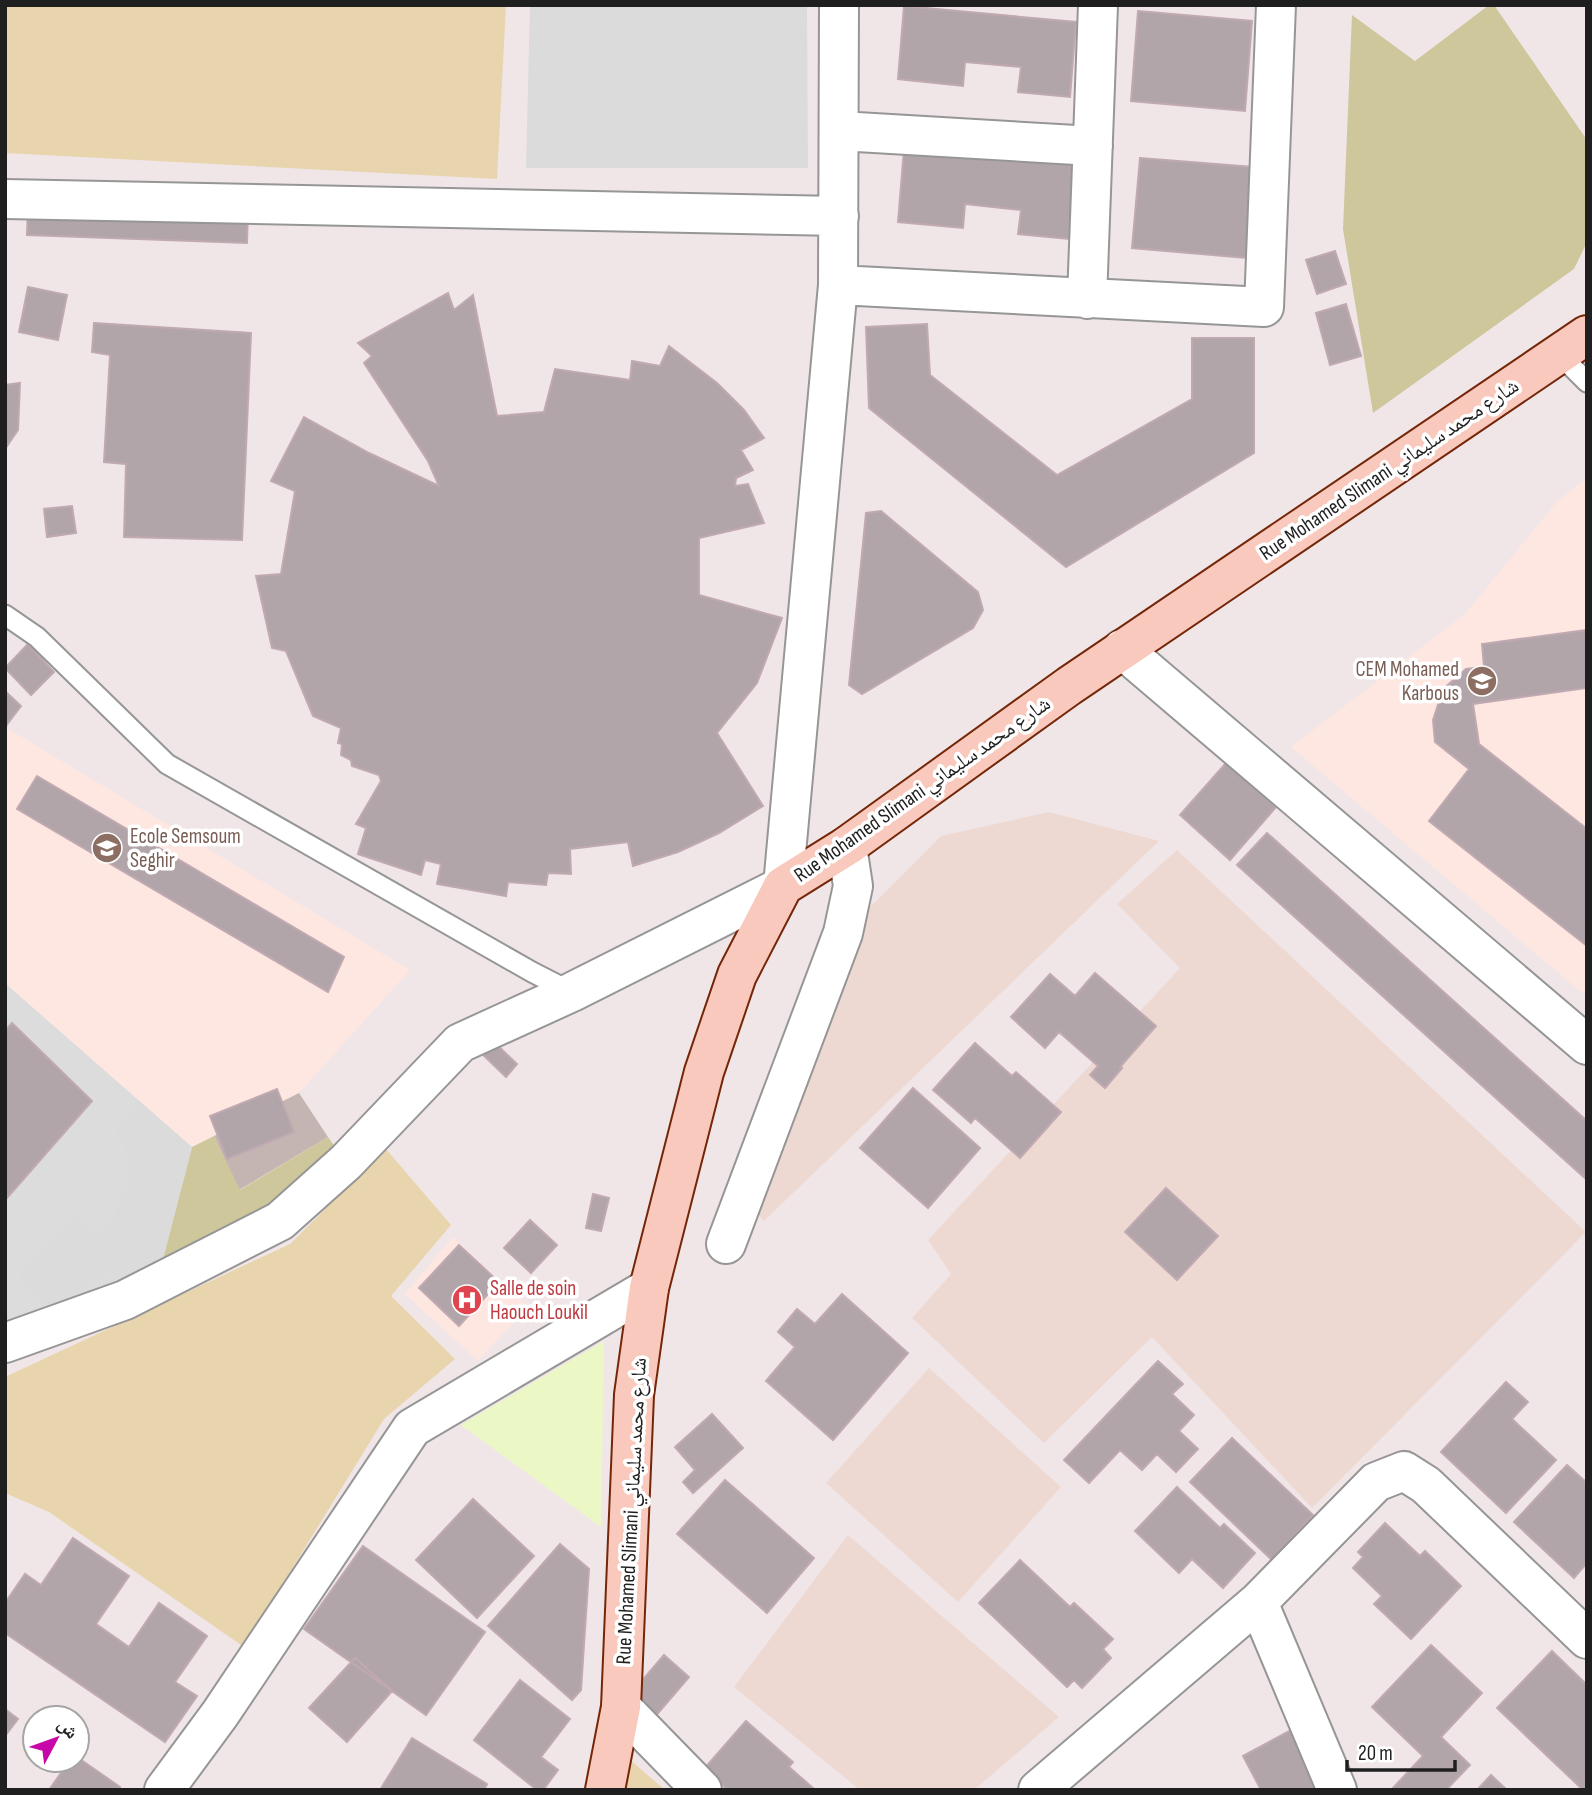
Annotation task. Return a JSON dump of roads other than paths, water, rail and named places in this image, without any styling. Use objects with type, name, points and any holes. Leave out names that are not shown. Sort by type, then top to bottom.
[{"type":"street","points":[[5,1343],[125,1300],[280,1220],[345,1162],[460,1042],[572,992],[783,886],[838,285],[839,5]]},
{"type":"street","points":[[1087,299],[1098,5]]},
{"type":"street","points":[[838,285],[1264,307],[1276,5]]},
{"type":"street","points":[[840,131],[1093,146]]},
{"type":"street","points":[[5,199],[839,216]]},
{"type":"street","name":"Rue Mohamed Slimani شارع محمد سليماني","points":[[605,1790],[621,1707],[634,1395],[649,1288],[704,1072],[737,975],[783,886],[847,846],[1122,649],[1573,345]]},
{"type":"street","points":[[1122,649],[1587,1045]]},
{"type":"street","points":[[726,1244],[843,933],[853,886],[847,846]]},
{"type":"street","points":[[164,1790],[220,1714],[412,1428],[649,1288]]},
{"type":"street","points":[[1038,1790],[1258,1602],[1376,1482],[1404,1471],[1426,1485],[1587,1639]]},
{"type":"street","points":[[1258,1602],[1337,1790]]},
{"type":"street","points":[[621,1707],[702,1790]]},
{"type":"lane","points":[[1573,345],[1587,382]]},
{"type":"lane","points":[[5,615],[37,637],[167,764],[532,972],[572,992]]},
{"type":"place","name":"CEM Mohamed Karbous","points":[[1482,681]]},
{"type":"place","name":"Ecole Semsoum Seghir","points":[[107,848]]},
{"type":"place","name":"Salle de soin Haouch Loukil","points":[[467,1300]]}]
